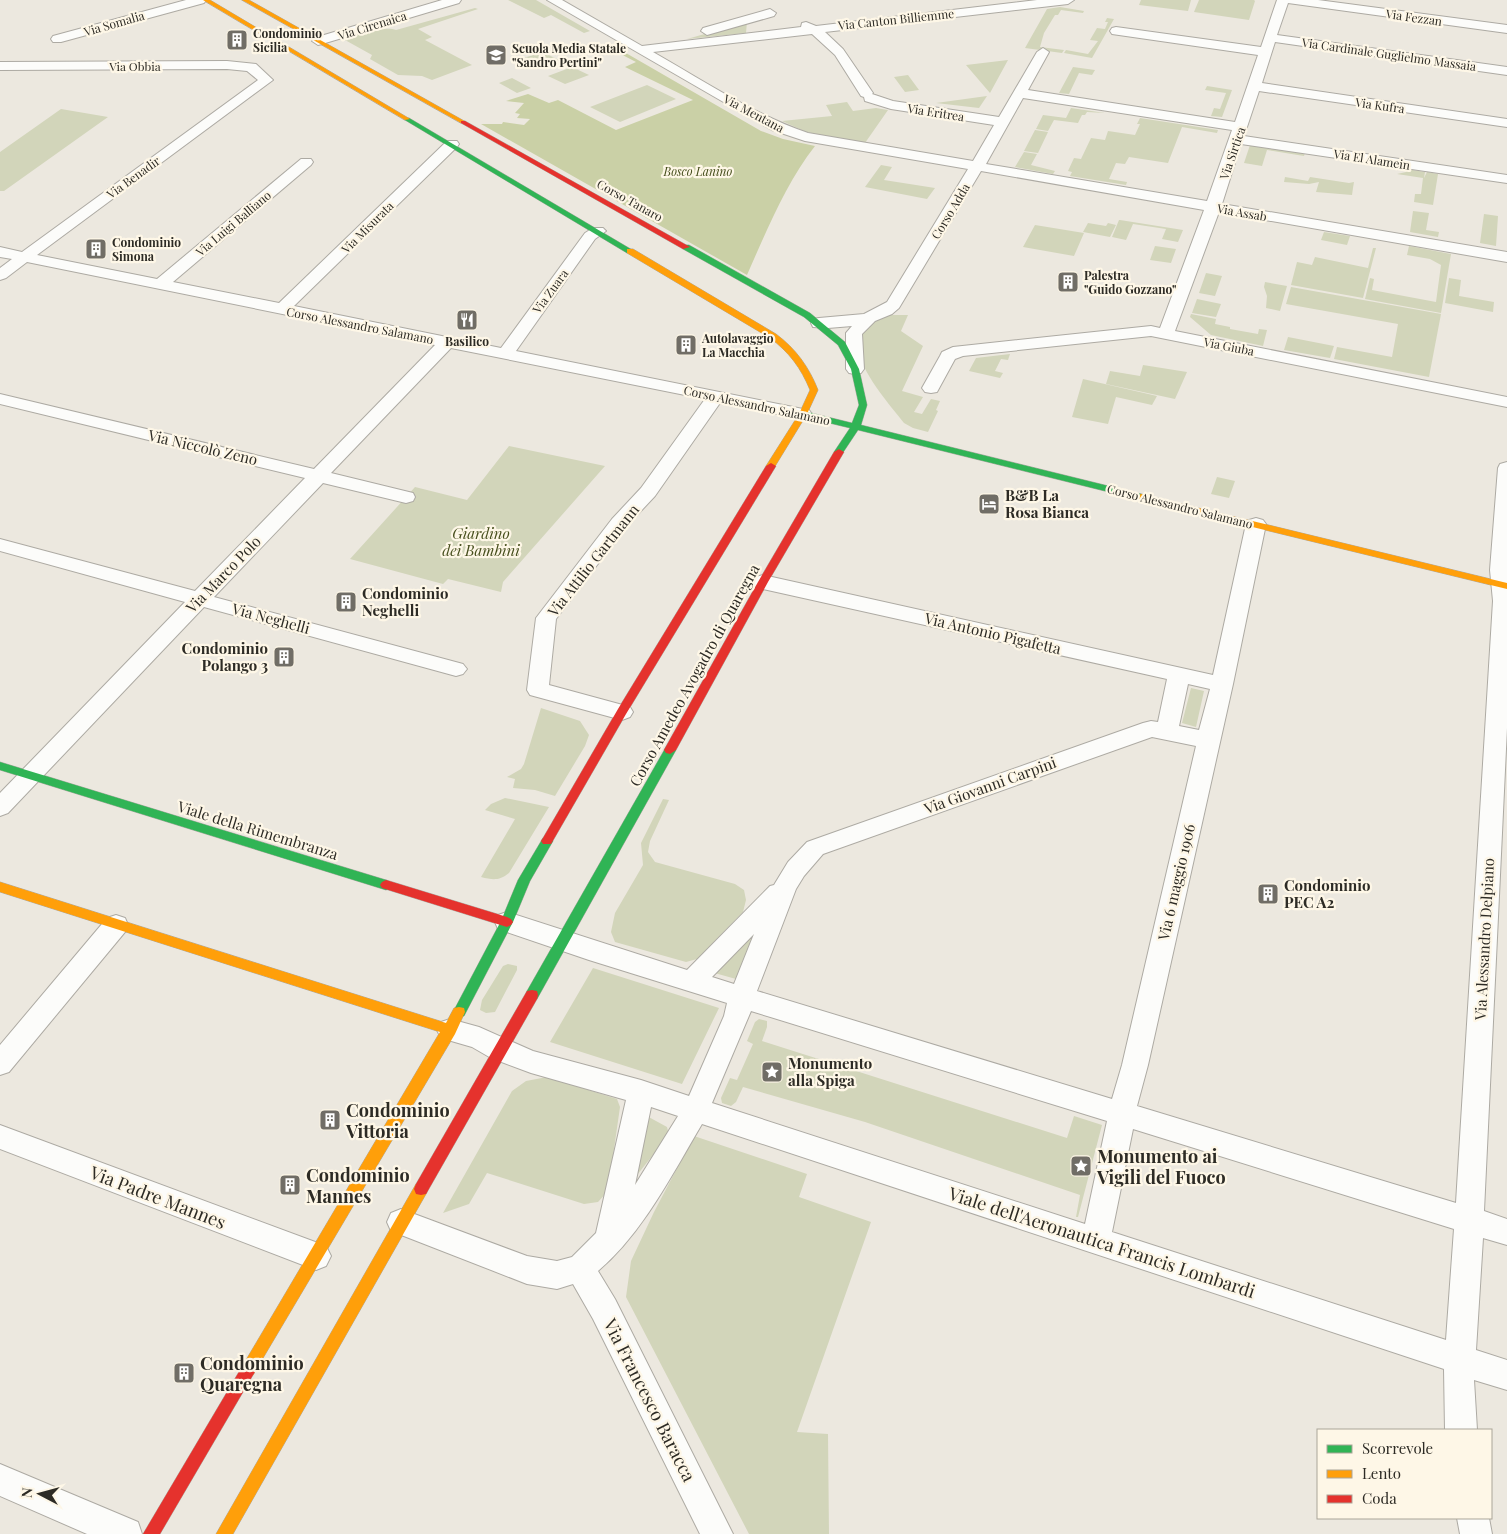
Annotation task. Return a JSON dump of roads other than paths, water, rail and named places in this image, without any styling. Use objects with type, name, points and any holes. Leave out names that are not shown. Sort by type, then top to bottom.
[{"type":"main road","points":[[151,1534],[450,1030],[507,922],[524,880],[622,712],[803,414],[814,390],[808,372],[792,349],[452,144],[206,0]]},
{"type":"main road","name":"Corso Tanaro","points":[[245,0],[819,323],[842,344],[855,369],[863,405],[856,426]]},
{"type":"main road","name":"Corso Alessandro Salamano","points":[[803,414],[1504,585]]},
{"type":"main road","name":"Corso Amedeo Avogadro di Quaregna","points":[[401,1222],[763,582],[826,473],[856,426]]},
{"type":"main road","name":"Viale della Rimembranza","points":[[0,766],[507,922]]},
{"type":"main road","points":[[0,887],[450,1030]]},
{"type":"main road","points":[[224,1534],[401,1222]]},
{"type":"street","name":"Via Somalia","points":[[57,39],[200,0]]},
{"type":"street","name":"Via Cirenaica","points":[[321,43],[455,0]]},
{"type":"street","name":"Via Mentana","points":[[553,0],[777,127],[804,137],[977,167]]},
{"type":"street","name":"Via Canton Billiemme","points":[[640,50],[1068,0]]},
{"type":"street","name":"Via Sirtica","points":[[1166,334],[1239,133],[1283,0]]},
{"type":"street","name":"Via Fezzan","points":[[1292,0],[1507,29]]},
{"type":"street","points":[[754,4],[779,16],[757,36]]},
{"type":"street","name":"Via Canton Billiemme","points":[[658,47],[779,16],[814,29]]},
{"type":"street","points":[[1123,19],[1114,35],[1266,52]]},
{"type":"street","name":"Via Eritrea","points":[[814,29],[840,54],[868,96],[891,105],[1003,122]]},
{"type":"street","name":"Via Cardinale Guglielmo Massaia","points":[[1272,38],[1507,71]]},
{"type":"street","name":"Corso Adda","points":[[819,323],[869,318],[887,311],[893,305],[977,167],[1043,52]]},
{"type":"street","name":"Via Obbia","points":[[0,66],[227,65],[250,67],[266,80]]},
{"type":"street","name":"Via Benadir","points":[[0,275],[266,80]]},
{"type":"street","name":"Via Kufra","points":[[1254,86],[1507,123]]},
{"type":"street","points":[[1019,93],[1239,133]]},
{"type":"street","name":"Via El Alamein","points":[[1239,133],[1507,180]]},
{"type":"street","name":"Via Misurata","points":[[282,309],[452,144]]},
{"type":"street","name":"Via Luigi Balliano","points":[[160,285],[306,162]]},
{"type":"street","name":"Via Assab","points":[[977,167],[1507,257]]},
{"type":"street","name":"Via Zuara","points":[[505,354],[590,236],[598,231]]},
{"type":"street","name":"Corso Alessandro Salamano","points":[[0,252],[803,414]]},
{"type":"street","name":"Corso Adda","points":[[855,369],[854,333],[869,318]]},
{"type":"street","name":"Via Giuba","points":[[931,388],[948,356],[959,351],[1136,331],[1151,331],[1507,402]]},
{"type":"street","name":"Via Marco Polo","points":[[0,806],[447,342]]},
{"type":"street","name":"Via Attilio Gartmann","points":[[622,712],[538,690],[546,618],[619,523],[648,492],[716,396]]},
{"type":"street","name":"Via Niccolò Zeno","points":[[0,399],[406,497]]},
{"type":"street","name":"Via Alessandro Delpiano","points":[[1460,1429],[1457,1396],[1465,1294],[1504,585],[1500,570],[1507,468]]},
{"type":"street","name":"Via 6 maggio 1906","points":[[1096,1241],[1122,1114],[1135,1065],[1222,684],[1256,524]]},
{"type":"street","name":"Via Neghelli","points":[[0,544],[456,669]]},
{"type":"street","name":"Via Antonio Pigafetta","points":[[763,582],[1222,684]]},
{"type":"street","points":[[1166,730],[1179,675]]},
{"type":"street","name":"Via Giovanni Carpini","points":[[785,887],[796,869],[815,848],[1151,729],[1166,730],[1208,740]]},
{"type":"street","points":[[692,981],[785,887]]},
{"type":"street","points":[[401,1222],[527,1270],[557,1275],[580,1268],[597,1254],[638,1204],[696,1110],[737,1016],[742,996],[785,887]]},
{"type":"street","points":[[507,922],[692,981],[1507,1232]]},
{"type":"street","points":[[0,1064],[116,925]]},
{"type":"street","name":"Viale dell'Aeronautica Francis Lombardi","points":[[450,1030],[479,1038],[500,1050],[531,1062],[641,1092],[1507,1375]]},
{"type":"street","points":[[610,1238],[641,1092]]},
{"type":"street","name":"Via Padre Mannes","points":[[0,1137],[316,1256]]},
{"type":"street","name":"Via Francesco Baracca","points":[[580,1268],[604,1309],[717,1534]]},
{"type":"street","points":[[0,1480],[126,1534]]},
{"type":"street","points":[[1473,1519],[1476,1534]]},
{"type":"place","name":"Condominio Sicilia","points":[[237,40]]},
{"type":"place","name":"Scuola Media Statale \"Sandro Pertini\"","points":[[496,55]]},
{"type":"place","name":"Condominio Simona","points":[[96,249]]},
{"type":"place","name":"Palestra \"Guido Gozzano\"","points":[[1068,282]]},
{"type":"place","name":"Basilico","points":[[467,320]]},
{"type":"place","name":"Autolavaggio La Macchia","points":[[686,345]]},
{"type":"place","name":"B&B La Rosa Bianca","points":[[989,504]]},
{"type":"place","name":"Condominio Neghelli","points":[[346,602]]},
{"type":"place","name":"Condominio Polango 3","points":[[284,657]]},
{"type":"place","name":"Condominio PEC A2","points":[[1268,894]]},
{"type":"place","name":"Monumento alla Spiga","points":[[772,1072]]},
{"type":"place","name":"Condominio Vittoria","points":[[330,1120]]},
{"type":"place","name":"Monumento ai Vigili del Fuoco","points":[[1081,1166]]},
{"type":"place","name":"Condominio Mannes","points":[[290,1185]]},
{"type":"place","name":"Condominio Quaregna","points":[[184,1373]]},
{"type":"park label","name":"Bosco Lanino","points":[[698,171]]},
{"type":"park label","name":"Giardino dei Bambini","points":[[481,542]]}]
